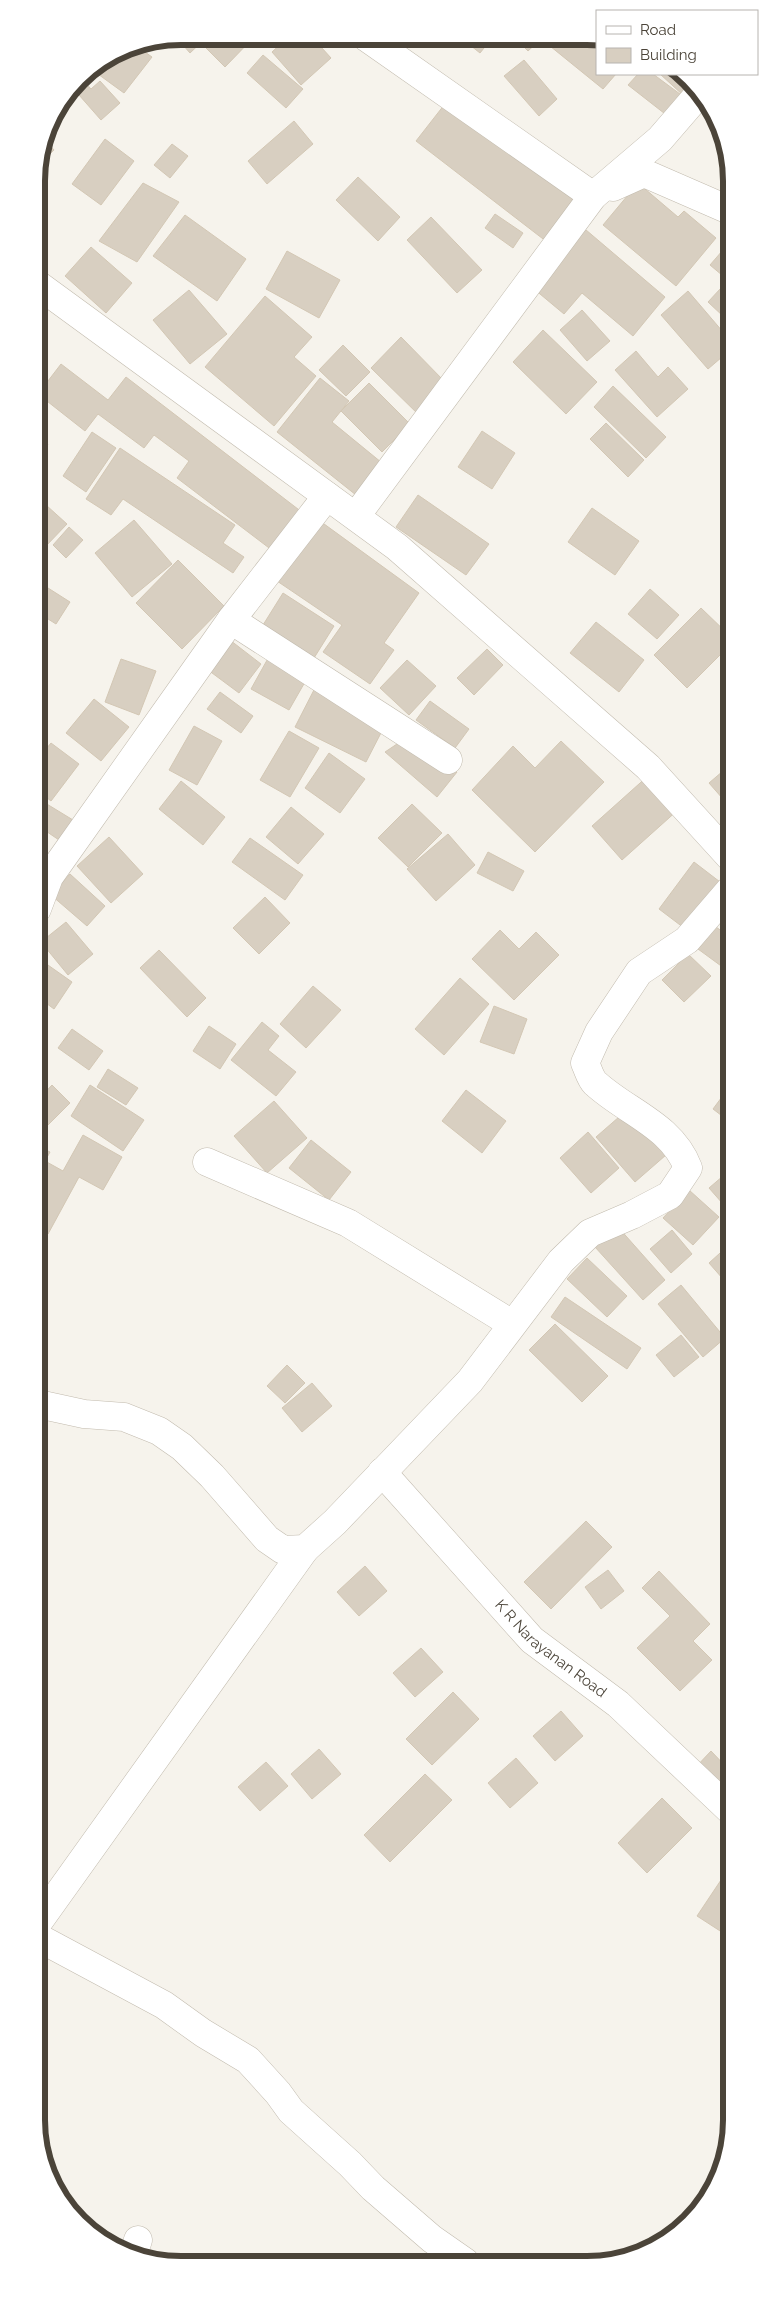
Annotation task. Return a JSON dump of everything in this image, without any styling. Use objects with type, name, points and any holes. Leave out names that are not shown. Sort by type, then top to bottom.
[{"type":"street","points":[[376,45],[593,196]]},
{"type":"street","points":[[356,516],[593,196],[660,139],[695,98]]},
{"type":"street","points":[[593,196],[644,173],[723,207]]},
{"type":"street","points":[[45,290],[397,547],[648,767],[723,849]]},
{"type":"street","points":[[45,888],[49,877],[231,620],[327,496]]},
{"type":"street","points":[[231,620],[448,760]]},
{"type":"street","points":[[45,1913],[304,1549],[336,1522],[470,1382],[561,1261],[590,1233],[632,1215],[670,1195],[688,1168],[682,1152],[651,1122],[594,1082],[585,1063],[599,1032],[639,972],[687,940],[723,898]]},
{"type":"street","points":[[207,1162],[348,1223],[512,1324]]},
{"type":"street","points":[[45,1406],[84,1414],[124,1417],[159,1431],[182,1447],[212,1476],[267,1539],[283,1550],[304,1549]]},
{"type":"street","name":"K R Narayanan Road","points":[[382,1472],[532,1640],[618,1704],[723,1806]]},
{"type":"street","points":[[45,1941],[164,2005],[203,2033],[248,2060],[274,2087],[291,2111],[350,2164],[373,2188],[432,2239],[456,2256]]},
{"type":"building","points":[[183,45],[198,45],[190,53]]},
{"type":"building","points":[[207,45],[246,45],[225,67],[205,47]]},
{"type":"building","points":[[279,45],[319,45],[331,58],[301,85],[272,52]]},
{"type":"building","points":[[470,45],[486,45],[480,53]]},
{"type":"building","points":[[522,45],[534,45],[528,51]]},
{"type":"building","points":[[549,45],[596,45],[596,75],[615,75],[603,89]]},
{"type":"building","points":[[143,51],[152,57],[124,93],[98,74],[113,63]]},
{"type":"building","points":[[263,55],[303,89],[286,108],[247,73]]},
{"type":"building","points":[[524,60],[557,99],[539,116],[504,76]]},
{"type":"building","points":[[637,75],[654,75],[684,97],[669,117],[628,85]]},
{"type":"building","points":[[661,75],[672,75],[689,91],[684,96]]},
{"type":"building","points":[[100,81],[120,103],[101,120],[79,95],[69,103],[86,84],[91,89]]},
{"type":"building","points":[[448,100],[579,200],[547,242],[416,141]]},
{"type":"building","points":[[294,121],[313,144],[267,184],[248,161]]},
{"type":"building","points":[[105,139],[134,161],[101,205],[72,184]]},
{"type":"building","points":[[172,144],[188,156],[170,178],[154,165]]},
{"type":"building","points":[[50,146],[54,150],[48,156]]},
{"type":"building","points":[[358,177],[400,217],[378,241],[336,200]]},
{"type":"building","points":[[143,183],[179,202],[137,262],[99,241]]},
{"type":"building","points":[[638,183],[678,217],[684,211],[716,238],[676,286],[603,225]]},
{"type":"building","points":[[495,214],[523,233],[513,248],[485,228]]},
{"type":"building","points":[[185,215],[246,259],[217,301],[153,256]]},
{"type":"building","points":[[431,217],[482,270],[457,293],[407,240]]},
{"type":"building","points":[[579,224],[665,297],[633,336],[582,293],[564,314],[528,284]]},
{"type":"building","points":[[91,247],[132,283],[106,313],[65,276]]},
{"type":"building","points":[[723,250],[723,276],[710,265]]},
{"type":"building","points":[[287,251],[340,280],[319,318],[266,289]]},
{"type":"building","points":[[721,288],[723,290],[723,316],[708,302]]},
{"type":"building","points":[[189,290],[227,334],[190,364],[153,320]]},
{"type":"building","points":[[688,291],[723,332],[723,356],[708,369],[661,315]]},
{"type":"building","points":[[265,296],[312,337],[294,357],[316,376],[274,426],[205,367]]},
{"type":"building","points":[[582,310],[610,341],[587,361],[560,330]]},
{"type":"building","points":[[543,330],[597,382],[566,414],[513,362]]},
{"type":"building","points":[[401,337],[444,381],[422,418],[371,368]]},
{"type":"building","points":[[343,345],[370,372],[346,396],[319,370]]},
{"type":"building","points":[[636,351],[658,377],[668,367],[688,389],[657,417],[615,370]]},
{"type":"building","points":[[61,364],[108,400],[126,377],[307,516],[277,554],[177,478],[189,461],[154,435],[144,448],[98,414],[85,431],[45,400],[45,385]]},
{"type":"building","points":[[320,378],[349,401],[332,422],[387,467],[361,499],[277,432]]},
{"type":"building","points":[[369,383],[410,424],[382,452],[341,411]]},
{"type":"building","points":[[613,386],[666,437],[646,458],[594,407]]},
{"type":"building","points":[[606,423],[644,460],[628,477],[590,439]]},
{"type":"building","points":[[482,431],[515,453],[492,489],[458,467]]},
{"type":"building","points":[[92,432],[116,448],[86,492],[63,476]]},
{"type":"building","points":[[120,448],[235,525],[223,543],[244,557],[233,573],[123,499],[111,515],[86,499]]},
{"type":"building","points":[[418,495],[489,544],[466,575],[396,527]]},
{"type":"building","points":[[45,506],[67,524],[45,547]]},
{"type":"building","points":[[592,508],[639,541],[615,575],[568,542]]},
{"type":"building","points":[[134,520],[172,564],[132,597],[95,553]]},
{"type":"building","points":[[320,521],[419,593],[384,643],[394,650],[370,684],[323,652],[342,625],[277,581]]},
{"type":"building","points":[[69,527],[83,540],[66,558],[53,545]]},
{"type":"building","points":[[178,560],[224,606],[182,649],[136,603]]},
{"type":"building","points":[[45,586],[70,602],[56,624],[45,617]]},
{"type":"building","points":[[650,589],[679,615],[657,639],[628,614]]},
{"type":"building","points":[[283,593],[334,626],[314,658],[263,625]]},
{"type":"building","points":[[701,608],[723,629],[723,652],[687,688],[654,655]]},
{"type":"building","points":[[596,622],[644,660],[619,692],[570,653]]},
{"type":"building","points":[[226,637],[261,664],[239,693],[204,667]]},
{"type":"building","points":[[487,649],[503,665],[474,695],[457,678]]},
{"type":"building","points":[[271,653],[309,675],[289,710],[251,689]]},
{"type":"building","points":[[121,659],[156,671],[139,715],[105,702]]},
{"type":"building","points":[[407,660],[436,686],[409,715],[380,688]]},
{"type":"building","points":[[316,686],[384,727],[366,762],[295,727]]},
{"type":"building","points":[[220,692],[253,716],[241,733],[207,709]]},
{"type":"building","points":[[94,699],[129,727],[101,761],[66,733]]},
{"type":"building","points":[[430,701],[469,729],[455,748],[416,720]]},
{"type":"building","points":[[194,726],[222,741],[197,785],[169,770]]},
{"type":"building","points":[[289,731],[319,748],[290,797],[260,780]]},
{"type":"building","points":[[403,740],[457,772],[437,797],[385,752]]},
{"type":"building","points":[[561,741],[604,782],[535,852],[472,790],[513,746],[535,768]]},
{"type":"building","points":[[51,743],[79,764],[51,801],[45,796],[45,750]]},
{"type":"building","points":[[329,753],[365,779],[340,813],[305,788]]},
{"type":"building","points":[[723,771],[723,799],[709,783]]},
{"type":"building","points":[[649,775],[679,809],[622,860],[592,826]]},
{"type":"building","points":[[181,781],[225,817],[203,845],[159,809]]},
{"type":"building","points":[[45,803],[73,820],[59,840],[45,830]]},
{"type":"building","points":[[412,804],[442,833],[408,867],[378,838]]},
{"type":"building","points":[[291,807],[324,834],[298,864],[266,837]]},
{"type":"building","points":[[448,834],[475,865],[436,901],[407,869]]},
{"type":"building","points":[[109,837],[143,874],[111,903],[77,866]]},
{"type":"building","points":[[250,838],[303,875],[285,900],[232,862]]},
{"type":"building","points":[[488,852],[524,871],[513,891],[477,873]]},
{"type":"building","points":[[694,862],[723,884],[688,931],[659,909]]},
{"type":"building","points":[[70,874],[105,906],[87,926],[51,895]]},
{"type":"building","points":[[265,897],[290,923],[259,954],[233,928]]},
{"type":"building","points":[[66,922],[93,954],[68,975],[45,947],[45,939]]},
{"type":"building","points":[[716,927],[723,932],[723,967],[698,949]]},
{"type":"building","points":[[500,930],[519,949],[536,932],[559,955],[514,1000],[472,959]]},
{"type":"building","points":[[159,950],[206,998],[187,1017],[140,968]]},
{"type":"building","points":[[688,954],[711,976],[684,1002],[662,980]]},
{"type":"building","points":[[45,963],[72,982],[54,1009],[45,1002]]},
{"type":"building","points":[[460,978],[489,1004],[444,1055],[415,1029]]},
{"type":"building","points":[[313,986],[341,1010],[306,1048],[280,1024]]},
{"type":"building","points":[[494,1006],[527,1019],[514,1054],[480,1042]]},
{"type":"building","points":[[262,1022],[279,1036],[268,1050],[296,1072],[276,1096],[231,1060]]},
{"type":"building","points":[[209,1026],[236,1044],[220,1069],[193,1051]]},
{"type":"building","points":[[72,1029],[103,1051],[89,1070],[58,1048]]},
{"type":"building","points":[[108,1069],[138,1088],[126,1105],[97,1087]]},
{"type":"building","points":[[52,1085],[70,1103],[45,1128],[45,1092]]},
{"type":"building","points":[[90,1085],[144,1120],[123,1151],[71,1116]]},
{"type":"building","points":[[466,1090],[506,1121],[482,1153],[442,1121]]},
{"type":"building","points":[[723,1095],[723,1117],[713,1109]]},
{"type":"building","points":[[274,1101],[307,1138],[267,1173],[234,1136]]},
{"type":"building","points":[[627,1110],[666,1155],[635,1182],[596,1137]]},
{"type":"building","points":[[588,1132],[619,1168],[591,1193],[560,1158]]},
{"type":"building","points":[[83,1135],[122,1157],[103,1190],[79,1177],[48,1234],[45,1232],[45,1161],[63,1171]]},
{"type":"building","points":[[311,1140],[351,1172],[329,1200],[289,1168]]},
{"type":"building","points":[[45,1150],[50,1152],[45,1161]]},
{"type":"building","points":[[723,1176],[723,1204],[709,1188]]},
{"type":"building","points":[[689,1190],[719,1217],[693,1245],[663,1218]]},
{"type":"building","points":[[618,1227],[665,1280],[643,1300],[595,1247]]},
{"type":"building","points":[[672,1230],[692,1254],[671,1273],[650,1249]]},
{"type":"building","points":[[723,1250],[723,1279],[709,1263]]},
{"type":"building","points":[[587,1258],[627,1296],[607,1317],[567,1279]]},
{"type":"building","points":[[681,1285],[723,1336],[723,1340],[703,1357],[658,1304]]},
{"type":"building","points":[[565,1297],[641,1348],[627,1369],[551,1317]]},
{"type":"building","points":[[555,1324],[608,1376],[582,1402],[529,1350]]},
{"type":"building","points":[[681,1335],[699,1357],[674,1377],[656,1355]]},
{"type":"building","points":[[287,1365],[305,1383],[285,1403],[267,1386]]},
{"type":"building","points":[[312,1383],[332,1406],[302,1432],[282,1408]]},
{"type":"building","points":[[586,1521],[612,1547],[551,1609],[524,1582]]},
{"type":"building","points":[[365,1566],[387,1591],[359,1616],[337,1592]]},
{"type":"building","points":[[608,1570],[624,1591],[601,1609],[585,1587]]},
{"type":"building","points":[[659,1571],[710,1624],[693,1641],[712,1660],[680,1691],[637,1648],[670,1616],[642,1588]]},
{"type":"building","points":[[421,1648],[443,1672],[415,1697],[393,1673]]},
{"type":"building","points":[[453,1692],[479,1719],[432,1765],[406,1739]]},
{"type":"building","points":[[561,1711],[583,1736],[555,1761],[533,1736]]},
{"type":"building","points":[[319,1749],[341,1774],[312,1799],[291,1774]]},
{"type":"building","points":[[711,1751],[723,1764],[723,1792],[721,1794],[694,1769]]},
{"type":"building","points":[[516,1758],[538,1783],[510,1808],[488,1783]]},
{"type":"building","points":[[266,1762],[288,1786],[260,1811],[238,1787]]},
{"type":"building","points":[[425,1774],[452,1800],[390,1862],[364,1835]]},
{"type":"building","points":[[662,1798],[692,1828],[647,1873],[618,1843]]},
{"type":"building","points":[[723,1877],[723,1933],[697,1916]]}]
